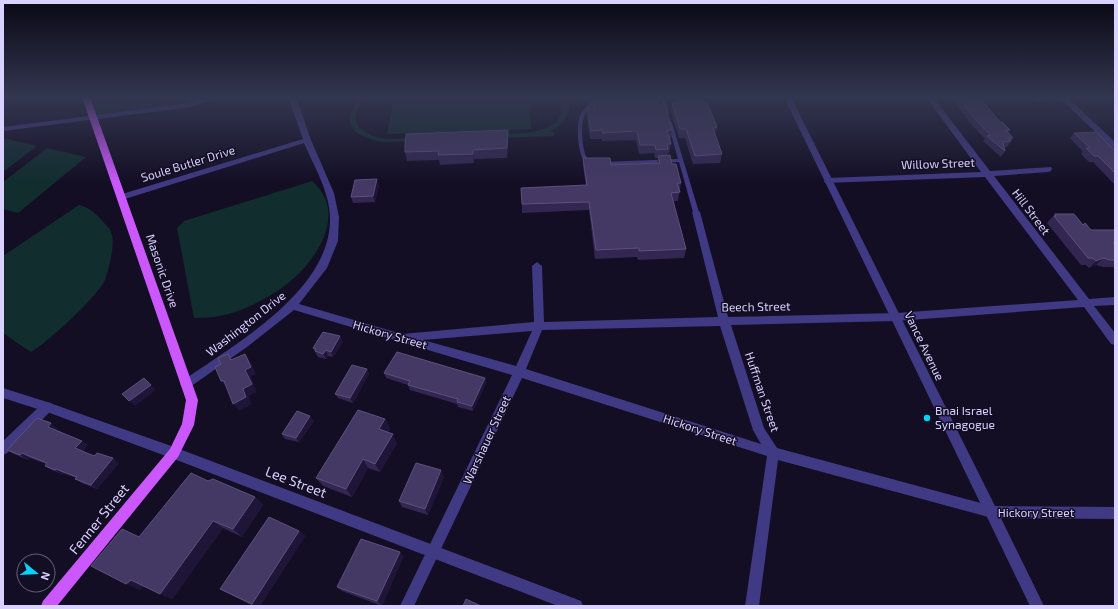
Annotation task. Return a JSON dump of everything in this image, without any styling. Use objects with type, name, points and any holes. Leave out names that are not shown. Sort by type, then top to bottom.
[{"type":"main road","name":"Masonic Drive","points":[[95,125],[122,197],[192,400],[188,425],[174,453]]},
{"type":"main road","name":"Fenner Street","points":[[48,606],[174,453]]},
{"type":"street","points":[[3,129],[30,125]]},
{"type":"street","name":"Washington Drive","points":[[186,384],[243,344],[292,306],[322,268],[333,241],[336,217],[330,193],[302,125]]},
{"type":"street","name":"Vance Avenue","points":[[801,125],[1037,606]]},
{"type":"street","name":"Hill Street","points":[[950,125],[1115,341]]},
{"type":"street","points":[[1093,125],[1115,146]]},
{"type":"street","name":"Soule Butler Drive","points":[[122,197],[307,140]]},
{"type":"street","name":"Willow Street","points":[[828,181],[1048,170]]},
{"type":"street","name":"Huffman Street","points":[[696,212],[724,321],[759,430],[773,453]]},
{"type":"street","name":"Warshauer Street","points":[[407,606],[519,372],[539,326],[537,266]]},
{"type":"street","name":"Beech Street","points":[[397,337],[539,326],[896,317],[1115,301]]},
{"type":"street","name":"Hickory Street","points":[[292,306],[519,372],[773,453],[992,512],[1115,513]]},
{"type":"street","name":"Lee Street","points":[[3,393],[47,407],[174,453],[576,606]]},
{"type":"street","points":[[3,449],[47,407]]},
{"type":"street","points":[[752,606],[773,453]]},
{"type":"lane","points":[[580,125],[583,154],[585,159],[590,163],[597,164],[681,160]]},
{"type":"lane","points":[[671,125],[696,212]]},
{"type":"green space","points":[[352,125],[358,125],[370,134],[389,139],[522,133],[542,130],[551,125],[560,125],[549,132],[554,132],[554,136],[387,142],[367,138]]},
{"type":"green space","points":[[389,125],[531,125],[531,129],[387,134]]},
{"type":"green space","points":[[3,138],[37,146],[3,172]]},
{"type":"green space","points":[[47,148],[86,157],[18,213],[3,209],[3,182]]},
{"type":"green space","points":[[312,181],[322,193],[327,205],[328,218],[326,231],[321,244],[304,268],[278,291],[248,307],[222,316],[194,318],[177,228],[184,221]]},
{"type":"green space","points":[[79,205],[94,212],[111,232],[113,242],[107,275],[93,297],[71,319],[31,352],[3,333],[3,256]]},
{"type":"building","points":[[590,125],[671,125],[672,130],[667,130],[671,144],[667,144],[668,149],[656,150],[655,145],[640,145],[637,131],[603,133],[602,130],[591,131]]},
{"type":"building","points":[[679,125],[716,125],[717,127],[713,128],[722,154],[695,156],[686,129],[680,129]]},
{"type":"building","points":[[981,125],[1005,125],[1010,130],[1006,130],[1013,138],[1009,138],[1011,141],[1003,142],[1005,151],[987,136],[990,135]]},
{"type":"building","points":[[508,130],[507,148],[473,150],[473,154],[438,155],[439,151],[405,152],[406,134]]},
{"type":"building","points":[[1096,132],[1115,151],[1115,173],[1098,156],[1094,156],[1086,148],[1090,148],[1074,133]]},
{"type":"building","points":[[670,155],[672,164],[676,164],[681,183],[677,183],[680,192],[671,193],[686,249],[639,251],[639,248],[596,250],[589,202],[522,204],[521,188],[587,185],[583,158],[610,158],[611,165],[660,163],[658,156]]},
{"type":"building","points":[[377,179],[373,196],[351,197],[355,180]]},
{"type":"building","points":[[1055,214],[1074,214],[1083,225],[1085,223],[1091,230],[1115,230],[1115,243],[1113,242],[1115,245],[1115,260],[1103,258],[1096,261],[1093,258],[1088,258],[1054,216],[1056,216]]},
{"type":"building","points":[[323,332],[340,336],[331,352],[326,350],[323,354],[315,351],[316,349],[313,348]]},
{"type":"building","points":[[397,352],[485,378],[472,406],[457,402],[458,399],[408,385],[410,381],[384,373]]},
{"type":"building","points":[[228,354],[231,360],[245,354],[251,367],[245,370],[252,384],[243,389],[246,397],[233,404],[224,381],[221,381],[215,367],[221,364],[218,358]]},
{"type":"building","points":[[352,365],[367,369],[350,398],[335,394]]},
{"type":"building","points":[[144,378],[151,385],[129,401],[122,394]]},
{"type":"building","points":[[358,410],[385,419],[379,429],[393,434],[375,464],[363,459],[346,489],[316,478]]},
{"type":"building","points":[[297,411],[310,416],[296,438],[282,434]]},
{"type":"building","points":[[37,418],[51,423],[48,427],[82,441],[75,448],[94,456],[97,453],[113,458],[91,485],[75,479],[77,477],[45,466],[47,463],[22,453],[20,455],[7,450]]},
{"type":"building","points":[[416,463],[441,470],[425,509],[399,501]]},
{"type":"building","points":[[191,473],[208,481],[213,479],[255,497],[233,529],[213,521],[160,594],[131,580],[126,584],[91,566],[122,529],[139,537]]},
{"type":"building","points":[[269,517],[299,531],[252,604],[220,589]]},
{"type":"building","points":[[361,539],[400,552],[377,601],[337,587]]},
{"type":"building","points":[[466,599],[481,606],[463,606]]},
{"type":"place","name":"Bnai Israel Synagogue","points":[[927,418]]}]
